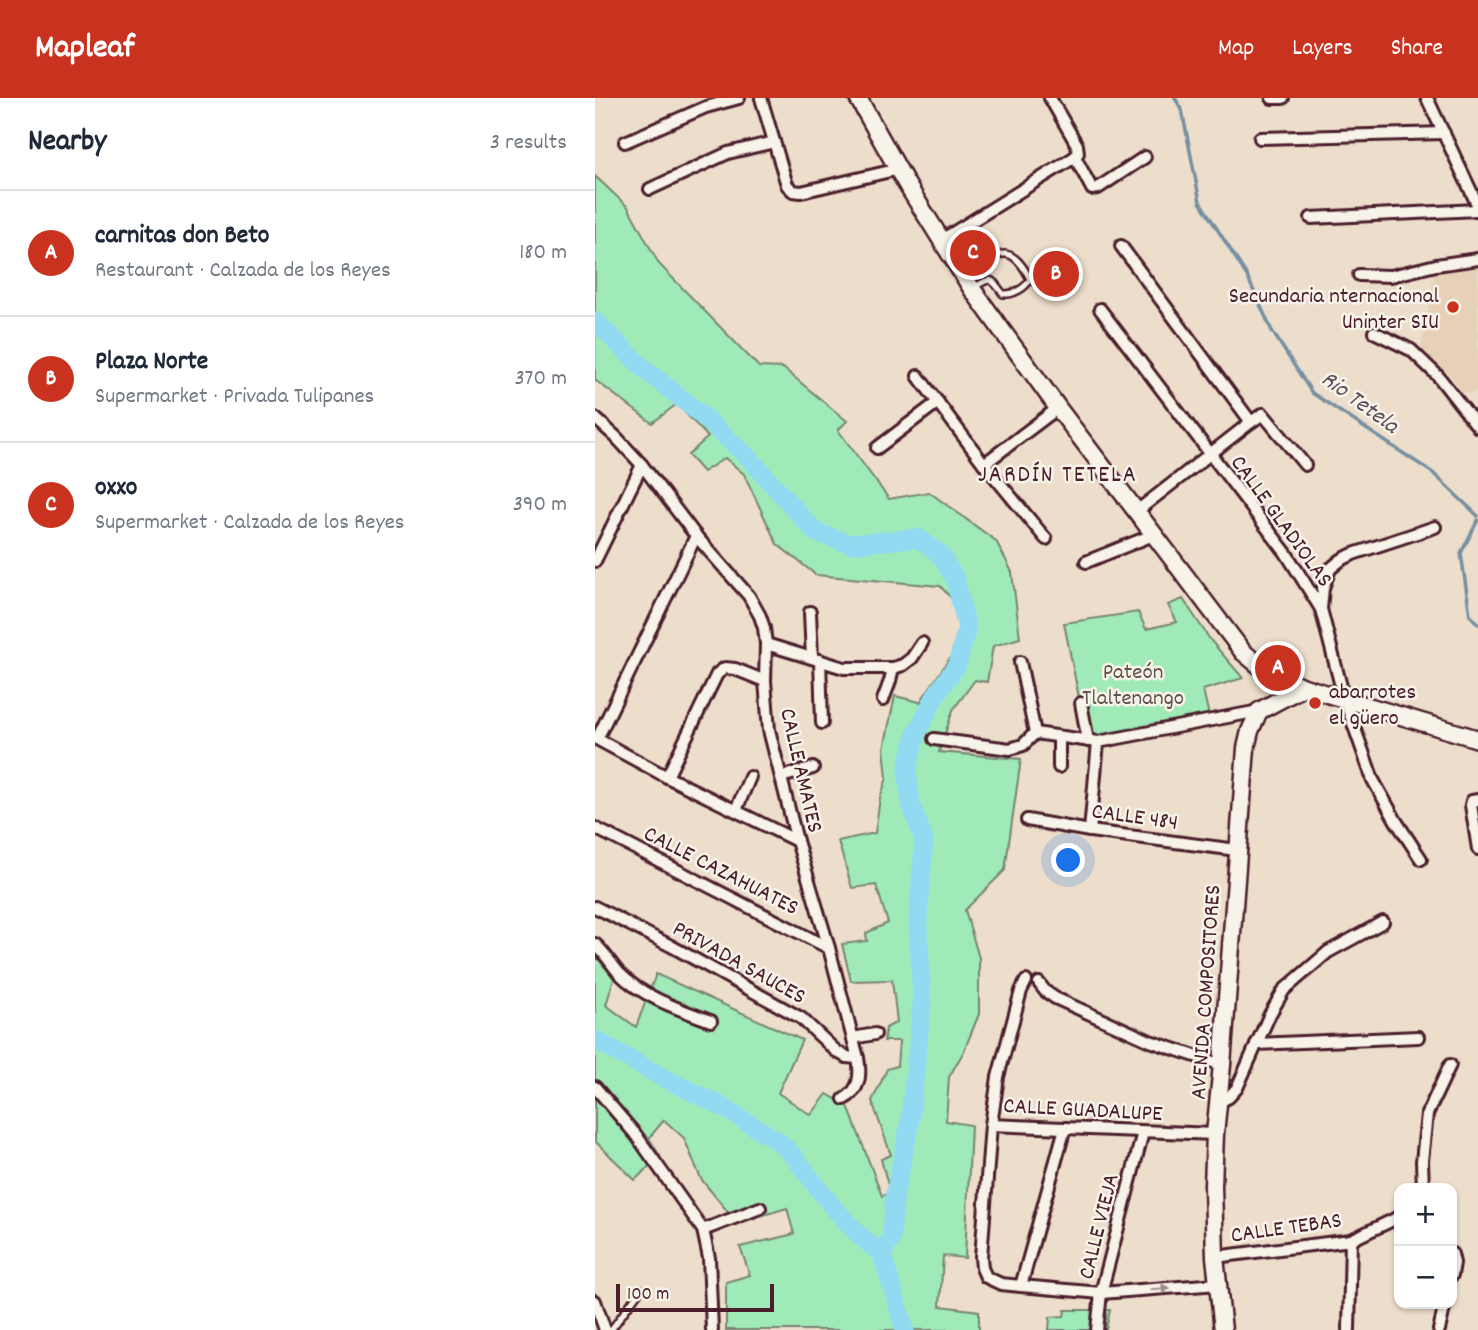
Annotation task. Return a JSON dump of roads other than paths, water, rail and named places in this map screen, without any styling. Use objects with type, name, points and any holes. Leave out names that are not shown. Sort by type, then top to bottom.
[{"type":"street","points":[[625,142],[706,107],[739,98]]},
{"type":"street","points":[[761,98],[787,185],[793,191],[801,192],[899,169]]},
{"type":"street","points":[[858,98],[940,241],[972,289],[1058,408],[1243,652],[1267,672],[1276,684],[1275,702]]},
{"type":"street","points":[[1272,98],[1283,98]]},
{"type":"street","points":[[1311,218],[1478,208],[1427,98]]},
{"type":"street","points":[[940,241],[1075,157],[1078,153],[1077,145],[1051,99]]},
{"type":"street","points":[[1260,138],[1444,133]]},
{"type":"street","points":[[650,189],[728,153],[774,142]]},
{"type":"street","points":[[1075,157],[1092,189],[1098,188],[1145,157]]},
{"type":"street","points":[[1121,246],[1251,422]]},
{"type":"street","points":[[1359,275],[1391,276],[1436,265],[1478,259]]},
{"type":"street","name":"CALLE GLADIOLAS","points":[[1100,309],[1286,553],[1321,609]]},
{"type":"street","points":[[1374,332],[1411,350],[1438,376],[1478,427]]},
{"type":"street","points":[[918,376],[984,464],[1046,539]]},
{"type":"street","points":[[877,448],[938,402]]},
{"type":"street","points":[[984,464],[1058,408]]},
{"type":"street","points":[[1137,511],[1263,414],[1305,465]]},
{"type":"street","name":"CALLE AMATES","points":[[595,418],[642,465],[697,536],[749,596],[760,616],[766,644],[765,681],[769,730],[858,1058]]},
{"type":"street","points":[[595,561],[642,465]]},
{"type":"street","points":[[1421,859],[1373,780],[1345,702],[1321,609],[1325,579],[1330,569],[1341,560],[1435,527]]},
{"type":"street","points":[[1086,562],[1153,535]]},
{"type":"street","points":[[697,536],[596,738],[667,777],[797,841]]},
{"type":"street","points":[[810,612],[822,723]]},
{"type":"street","points":[[766,644],[844,668],[893,668],[912,658],[922,643]]},
{"type":"street","points":[[1020,662],[1035,733]]},
{"type":"street","points":[[667,777],[717,674],[725,668],[735,669],[765,681]]},
{"type":"street","points":[[883,700],[893,668]]},
{"type":"street","points":[[1267,672],[1345,702],[1478,739]]},
{"type":"street","points":[[1035,733],[1093,742],[1259,711],[1304,687]]},
{"type":"street","points":[[1081,703],[1093,742],[1090,831]]},
{"type":"street","name":"AVENIDA COMPOSITORES","points":[[1223,1330],[1215,1257],[1215,1134],[1246,748],[1259,711]]},
{"type":"street","points":[[935,739],[1010,749],[1023,745],[1035,733]]},
{"type":"street","points":[[1059,737],[1059,767]]},
{"type":"street","points":[[781,777],[813,768]]},
{"type":"street","points":[[736,810],[750,777]]},
{"type":"street","points":[[1478,800],[1472,801],[1471,805],[1478,849]]},
{"type":"street","name":"CALLE 484","points":[[1027,820],[1237,850]]},
{"type":"street","name":"CALLE CAZAHUATES","points":[[595,828],[829,948]]},
{"type":"street","name":"PRIVADA SAUCES","points":[[595,907],[801,1018],[836,1051],[846,1057],[858,1058]]},
{"type":"street","points":[[1219,1102],[1229,1097],[1237,1088],[1270,1014],[1285,990],[1328,952],[1383,922]]},
{"type":"street","points":[[595,944],[607,955],[620,974],[645,993],[676,1009],[711,1021]]},
{"type":"street","points":[[1026,981],[998,1077],[991,1125],[981,1257],[986,1277],[993,1281],[1021,1286],[1101,1293],[1218,1284]]},
{"type":"street","points":[[1039,984],[1055,998],[1150,1041],[1222,1065]]},
{"type":"street","points":[[853,1038],[875,1034]]},
{"type":"street","points":[[1257,1044],[1418,1037]]},
{"type":"street","points":[[844,1099],[852,1094],[859,1082],[858,1058]]},
{"type":"street","points":[[1423,1183],[1422,1161],[1427,1114],[1450,1065]]},
{"type":"street","points":[[595,1087],[636,1135],[703,1230],[709,1258],[712,1330]]},
{"type":"street","name":"CALLE GUADALUPE","points":[[991,1125],[1215,1134]]},
{"type":"street","points":[[1021,1286],[1065,1128]]},
{"type":"street","name":"CALLE VIEJA","points":[[1097,1330],[1101,1293],[1143,1132]]},
{"type":"street","points":[[703,1230],[760,1208]]},
{"type":"street","name":"CALLE TEBAS","points":[[1215,1257],[1351,1240],[1394,1219]]},
{"type":"street","points":[[1349,1330],[1351,1240]]},
{"type":"street","points":[[595,1301],[605,1330]]},
{"type":"street","points":[[1439,1330],[1444,1309]]},
{"type":"lane","points":[[961,273],[995,256],[1008,253],[1012,254],[1030,279],[1028,284],[1007,295],[991,280],[972,289]]},
{"type":"lane","points":[[611,1330],[641,1289]]},
{"type":"waterway","name":"Rio Tetela","points":[[1175,98],[1182,110],[1200,202],[1247,276],[1272,331],[1312,393],[1433,473],[1478,516]]},
{"type":"waterway","points":[[595,321],[644,369],[698,412],[749,458],[815,532],[850,544],[918,538],[940,554],[955,579],[967,628],[957,665],[936,695],[916,734],[907,771],[911,805],[924,840],[918,922],[922,1004],[909,1128],[895,1193],[891,1238],[882,1255],[832,1206],[778,1141],[719,1105],[595,1040]]},
{"type":"waterway","name":"Rio Tetela","points":[[1478,520],[1461,553],[1470,615],[1478,624]]},
{"type":"waterway","points":[[882,1255],[905,1330]]},
{"type":"place","name":"oxxo","points":[[973,253]]},
{"type":"place","name":"Plaza Norte","points":[[1056,274]]},
{"type":"place","name":"Secundaria nternacional Uninter SIU","points":[[1453,307]]},
{"type":"place","name":"carnitas don Beto","points":[[1278,668]]},
{"type":"place","name":"abarrotes el güero","points":[[1315,703]]},
{"type":"district","name":"JARDÍN TETELA","points":[[1058,473]]},
{"type":"park label","name":"Pateón Tlaltenango","points":[[1133,683]]}]
